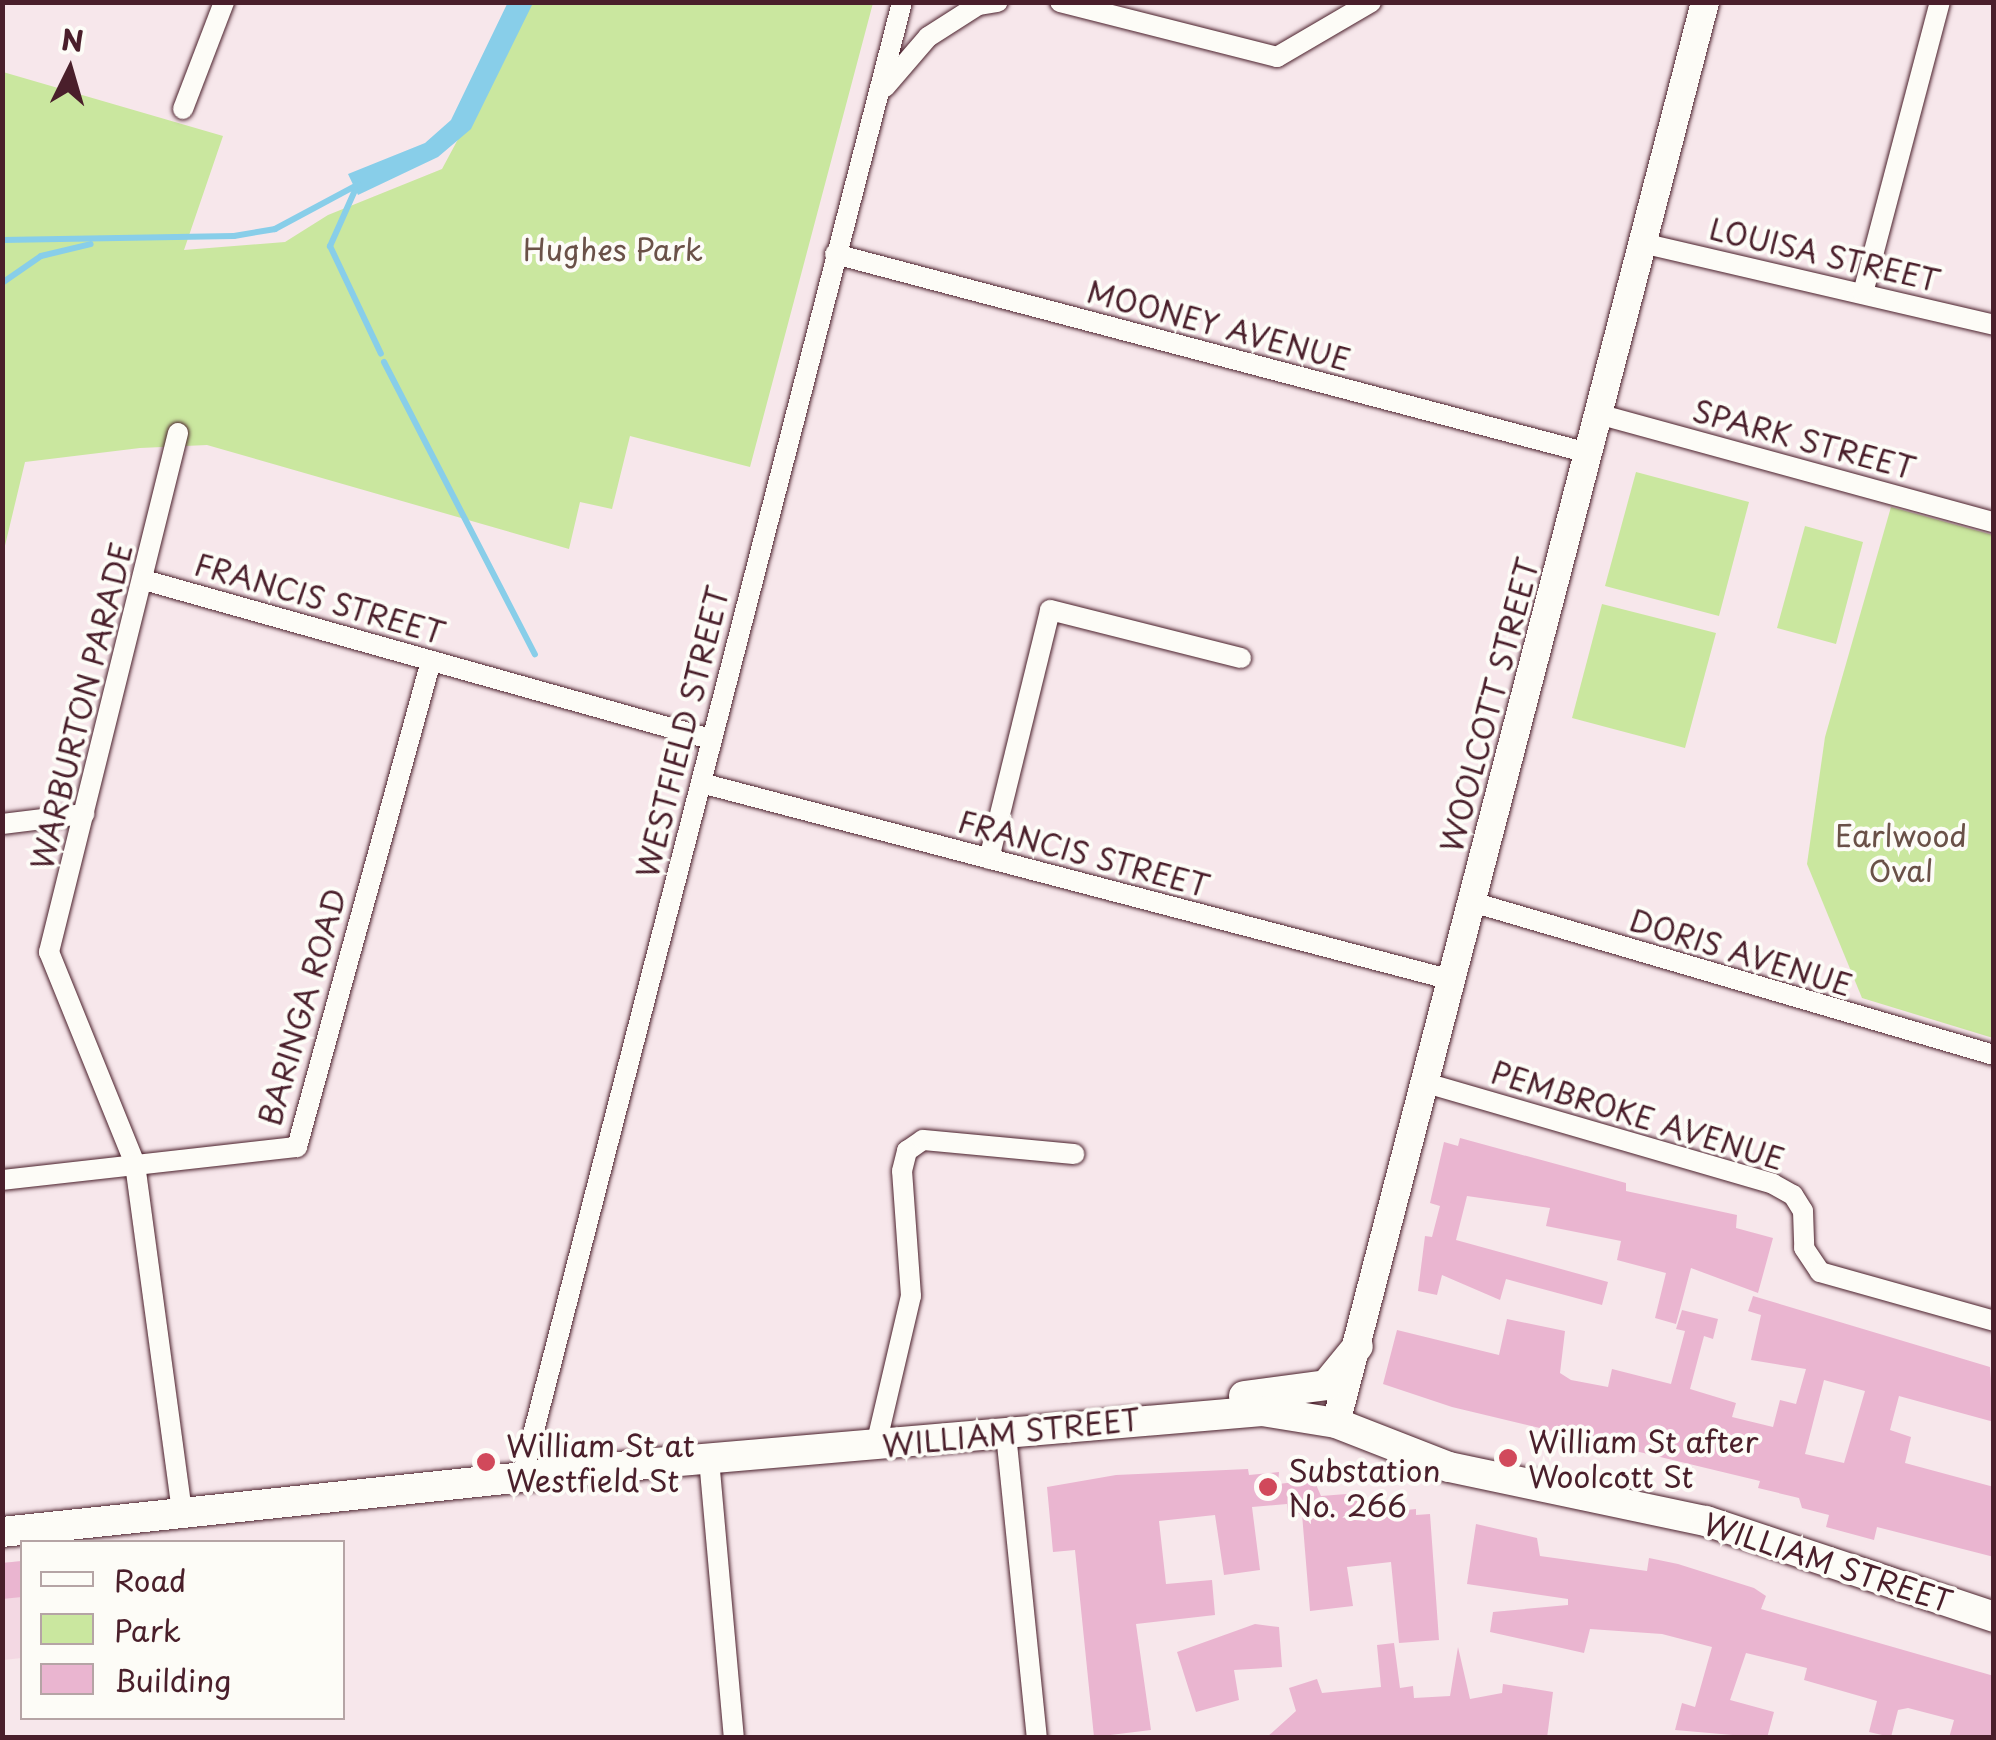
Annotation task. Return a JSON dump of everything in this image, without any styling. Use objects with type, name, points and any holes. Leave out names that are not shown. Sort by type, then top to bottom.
[{"type":"main road","points":[[1166,1417],[1188,1402],[1326,1385],[1358,1346]]},
{"type":"main road","name":"WILLIAM STREET","points":[[2,1532],[709,1459],[1262,1411],[1336,1423],[1449,1466],[1706,1521],[1994,1616]]},
{"type":"street","points":[[182,108],[224,2]]},
{"type":"street","name":"WESTFIELD STREET","points":[[522,1477],[902,2]]},
{"type":"street","points":[[881,92],[928,37],[978,5],[998,2]]},
{"type":"street","points":[[1060,2],[1277,57],[1372,2]]},
{"type":"street","name":"WOOLCOTT STREET","points":[[1336,1423],[1704,2]]},
{"type":"street","points":[[1863,292],[1940,2]]},
{"type":"street","name":"LOUISA STREET","points":[[1642,242],[1994,325]]},
{"type":"street","name":"MOONEY AVENUE","points":[[835,254],[1588,453]]},
{"type":"street","name":"SPARK STREET","points":[[1598,414],[1994,522]]},
{"type":"street","name":"WARBURTON PARADE","points":[[178,434],[48,952],[134,1164],[182,1513]]},
{"type":"street","name":"FRANCIS STREET","points":[[144,580],[710,739]]},
{"type":"street","points":[[989,859],[1050,610],[1242,658]]},
{"type":"street","name":"BARINGA ROAD","points":[[2,1180],[297,1147],[431,661]]},
{"type":"street","name":"FRANCIS STREET","points":[[701,783],[1452,980]]},
{"type":"street","points":[[2,824],[84,814]]},
{"type":"street","name":"DORIS AVENUE","points":[[1472,902],[1994,1055]]},
{"type":"street","name":"PEMBROKE AVENUE","points":[[1426,1083],[1773,1184],[1793,1195],[1805,1232],[1804,1248],[1820,1272],[1994,1321]]},
{"type":"street","points":[[876,1445],[910,1296],[902,1170],[907,1151],[923,1140],[1074,1154]]},
{"type":"street","points":[[1006,1434],[1036,1738]]},
{"type":"street","points":[[709,1459],[734,1738]]},
{"type":"shaded area","points":[[20,1561],[20,1658],[3,1660],[2,1563]]},
{"type":"green space","name":"Hughes Park","points":[[531,3],[873,3],[750,467],[630,436],[612,509],[580,502],[569,549],[207,445],[140,448],[25,462],[3,554],[3,72],[223,136],[184,250],[285,242],[328,215],[442,169]]},
{"type":"green space","points":[[1636,472],[1749,502],[1719,616],[1605,586]]},
{"type":"green space","name":"Earlwood Oval","points":[[1891,507],[1993,535],[1993,1038],[1862,998],[1807,864],[1825,737]]},
{"type":"green space","points":[[1805,526],[1863,542],[1836,644],[1777,628]]},
{"type":"green space","points":[[1602,604],[1716,633],[1685,748],[1572,718]]},
{"type":"water","points":[[508,2],[533,3],[471,129],[438,157],[358,195],[348,174],[425,143],[451,120]]},
{"type":"building","points":[[1460,1138],[1626,1183],[1626,1191],[1737,1215],[1736,1228],[1773,1238],[1758,1293],[1691,1268],[1676,1324],[1655,1318],[1666,1273],[1617,1260],[1621,1241],[1546,1226],[1550,1208],[1467,1196],[1456,1240],[1608,1282],[1602,1305],[1506,1279],[1500,1300],[1442,1275],[1437,1295],[1418,1291],[1425,1236],[1432,1237],[1440,1206],[1430,1203],[1444,1142],[1458,1146]]},
{"type":"building","points":[[1753,1296],[1990,1367],[1994,1422],[1899,1396],[1890,1430],[1911,1437],[1905,1463],[1994,1487],[1994,1557],[1877,1527],[1874,1540],[1826,1527],[1829,1515],[1802,1508],[1799,1498],[1758,1488],[1760,1481],[1452,1407],[1383,1384],[1397,1330],[1499,1355],[1507,1319],[1565,1331],[1560,1373],[1571,1380],[1608,1387],[1612,1369],[1671,1384],[1685,1331],[1676,1329],[1682,1310],[1718,1319],[1713,1339],[1704,1336],[1690,1389],[1736,1403],[1732,1417],[1773,1427],[1780,1400],[1796,1404],[1806,1369],[1751,1360],[1761,1315],[1748,1311]],"holes":[[[1824,1380],[1865,1391],[1844,1463],[1805,1454]]]},
{"type":"building","points":[[1248,1469],[1249,1475],[1279,1472],[1278,1484],[1314,1480],[1321,1496],[1359,1493],[1361,1515],[1416,1509],[1416,1515],[1430,1514],[1439,1640],[1399,1643],[1391,1562],[1347,1567],[1353,1606],[1310,1611],[1302,1514],[1288,1515],[1287,1504],[1252,1507],[1260,1570],[1224,1575],[1215,1515],[1159,1521],[1166,1584],[1212,1580],[1215,1615],[1136,1624],[1151,1730],[1094,1737],[1075,1550],[1053,1552],[1047,1487],[1116,1475]]},
{"type":"building","points":[[1476,1524],[1537,1538],[1540,1556],[1647,1571],[1649,1558],[1678,1564],[1754,1588],[1766,1596],[1761,1609],[1994,1676],[1994,1738],[1949,1738],[1954,1720],[1908,1708],[1898,1710],[1891,1737],[1869,1732],[1877,1701],[1804,1680],[1807,1668],[1746,1653],[1730,1700],[1774,1712],[1767,1738],[1675,1730],[1682,1703],[1695,1707],[1712,1647],[1662,1634],[1590,1629],[1584,1653],[1490,1632],[1493,1612],[1568,1605],[1568,1599],[1467,1584]]},
{"type":"building","points":[[20,1561],[20,1597],[2,1599],[2,1563]]},
{"type":"building","points":[[1255,1624],[1279,1627],[1282,1667],[1234,1670],[1239,1700],[1196,1712],[1177,1652]]},
{"type":"building","points":[[1394,1643],[1400,1688],[1413,1686],[1414,1698],[1450,1696],[1458,1647],[1470,1699],[1502,1693],[1503,1684],[1553,1692],[1547,1738],[1266,1738],[1296,1711],[1289,1688],[1317,1679],[1322,1693],[1381,1687],[1377,1645]]},
{"type":"waterway","points":[[2,240],[234,236],[275,229],[359,184]]},
{"type":"waterway","points":[[356,188],[330,246],[381,354]]},
{"type":"waterway","points":[[2,283],[41,256],[91,244]]},
{"type":"waterway","points":[[384,362],[535,654]]},
{"type":"place","name":"William St after Woolcott St","points":[[1508,1458]]},
{"type":"place","name":"William St at Westfield St","points":[[486,1462]]},
{"type":"place","name":"Substation No. 266","points":[[1268,1487]]}]
